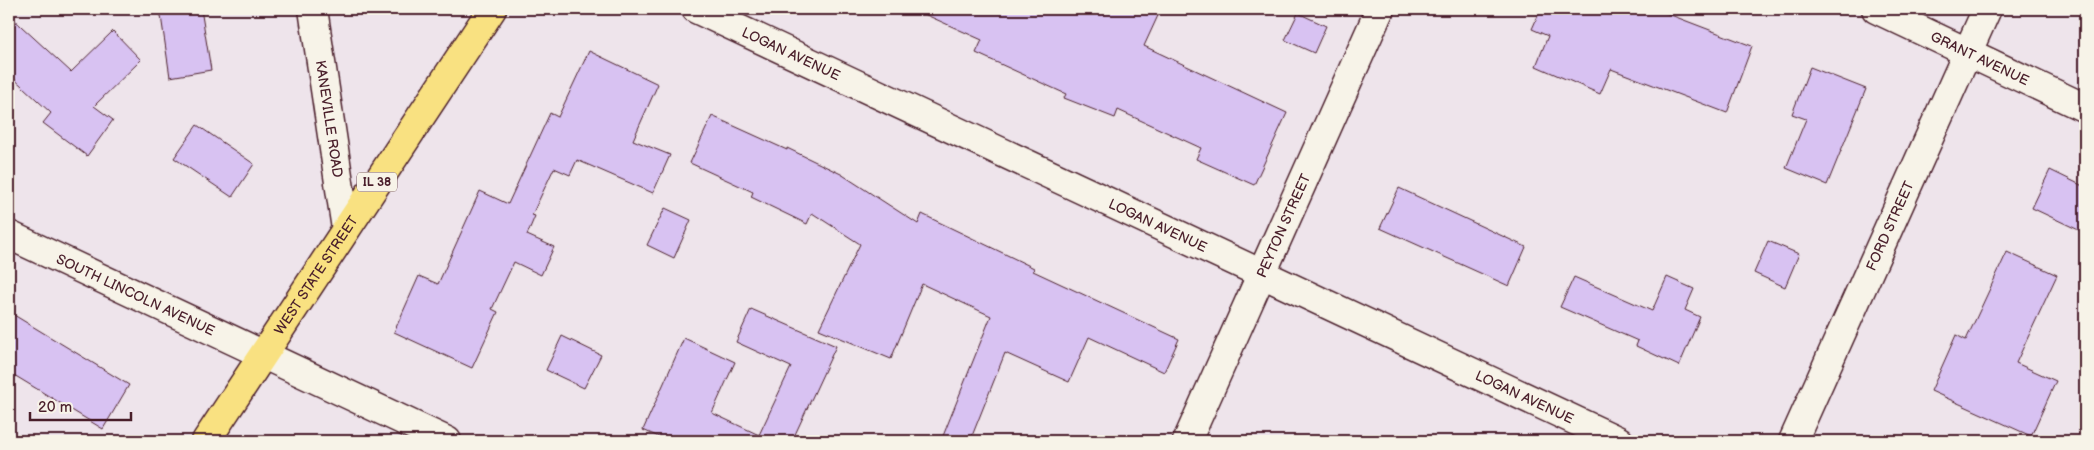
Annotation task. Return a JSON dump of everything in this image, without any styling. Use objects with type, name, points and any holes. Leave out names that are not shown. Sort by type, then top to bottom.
[{"type":"main road","name":"WEST STATE STREET","points":[[206,441],[492,9]]},
{"type":"street","name":"KANEVILLE ROAD","points":[[313,9],[346,229]]},
{"type":"street","name":"LOGAN AVENUE","points":[[696,9],[1619,441]]},
{"type":"street","name":"PEYTON STREET","points":[[1187,441],[1380,9]]},
{"type":"street","name":"GRANT AVENUE","points":[[1876,9],[2085,108]]},
{"type":"street","name":"FORD STREET","points":[[1793,441],[1987,9]]},
{"type":"street","name":"SOUTH LINCOLN AVENUE","points":[[9,235],[447,441]]},
{"type":"building","points":[[160,9],[201,9],[211,70],[170,77]]},
{"type":"building","points":[[913,9],[1161,9],[1144,46],[1287,113],[1254,185],[1196,159],[1201,148],[1118,110],[1115,118],[1064,98],[1066,94],[976,53],[982,40]]},
{"type":"building","points":[[1541,9],[1655,9],[1752,46],[1727,113],[1611,69],[1600,94],[1536,66],[1548,36],[1532,29]]},
{"type":"building","points":[[1298,13],[1326,26],[1314,53],[1285,40]]},
{"type":"building","points":[[9,15],[71,72],[113,31],[141,60],[94,106],[113,120],[87,156],[43,123],[51,113],[9,74]]},
{"type":"building","points":[[589,51],[658,84],[633,140],[670,155],[653,193],[577,160],[570,175],[554,168],[532,215],[535,216],[527,235],[554,247],[541,275],[514,262],[492,309],[498,312],[472,368],[394,332],[419,276],[438,284],[480,191],[508,204],[550,113],[558,117]]},
{"type":"building","points":[[1810,67],[1866,89],[1827,185],[1786,168],[1806,119],[1792,114]]},
{"type":"building","points":[[712,116],[787,150],[787,148],[841,174],[918,224],[922,214],[1034,268],[1033,271],[1179,339],[1164,372],[1089,337],[1069,382],[1005,353],[970,441],[941,441],[991,316],[922,284],[891,359],[819,329],[860,244],[812,213],[807,224],[751,197],[753,192],[690,163]]},
{"type":"building","points":[[197,125],[254,164],[232,197],[174,158]]},
{"type":"building","points":[[2050,170],[2085,187],[2085,233],[2032,208]]},
{"type":"building","points":[[1399,188],[1526,247],[1509,286],[1380,228]]},
{"type":"building","points":[[665,208],[691,220],[674,258],[647,245]]},
{"type":"building","points":[[1768,241],[1799,254],[1785,287],[1754,273]]},
{"type":"building","points":[[2007,252],[2057,275],[2016,363],[2056,381],[2031,436],[1931,391],[1956,335],[1966,340]]},
{"type":"building","points":[[1574,277],[1652,311],[1667,277],[1694,289],[1685,310],[1700,317],[1679,366],[1636,346],[1638,341],[1560,307]]},
{"type":"building","points":[[751,309],[836,346],[792,441],[668,441],[643,430],[684,338],[735,362],[712,413],[759,435],[791,367],[736,342]]},
{"type":"building","points":[[9,312],[129,385],[103,429],[9,372]]},
{"type":"building","points":[[562,336],[601,355],[584,388],[546,370]]}]
